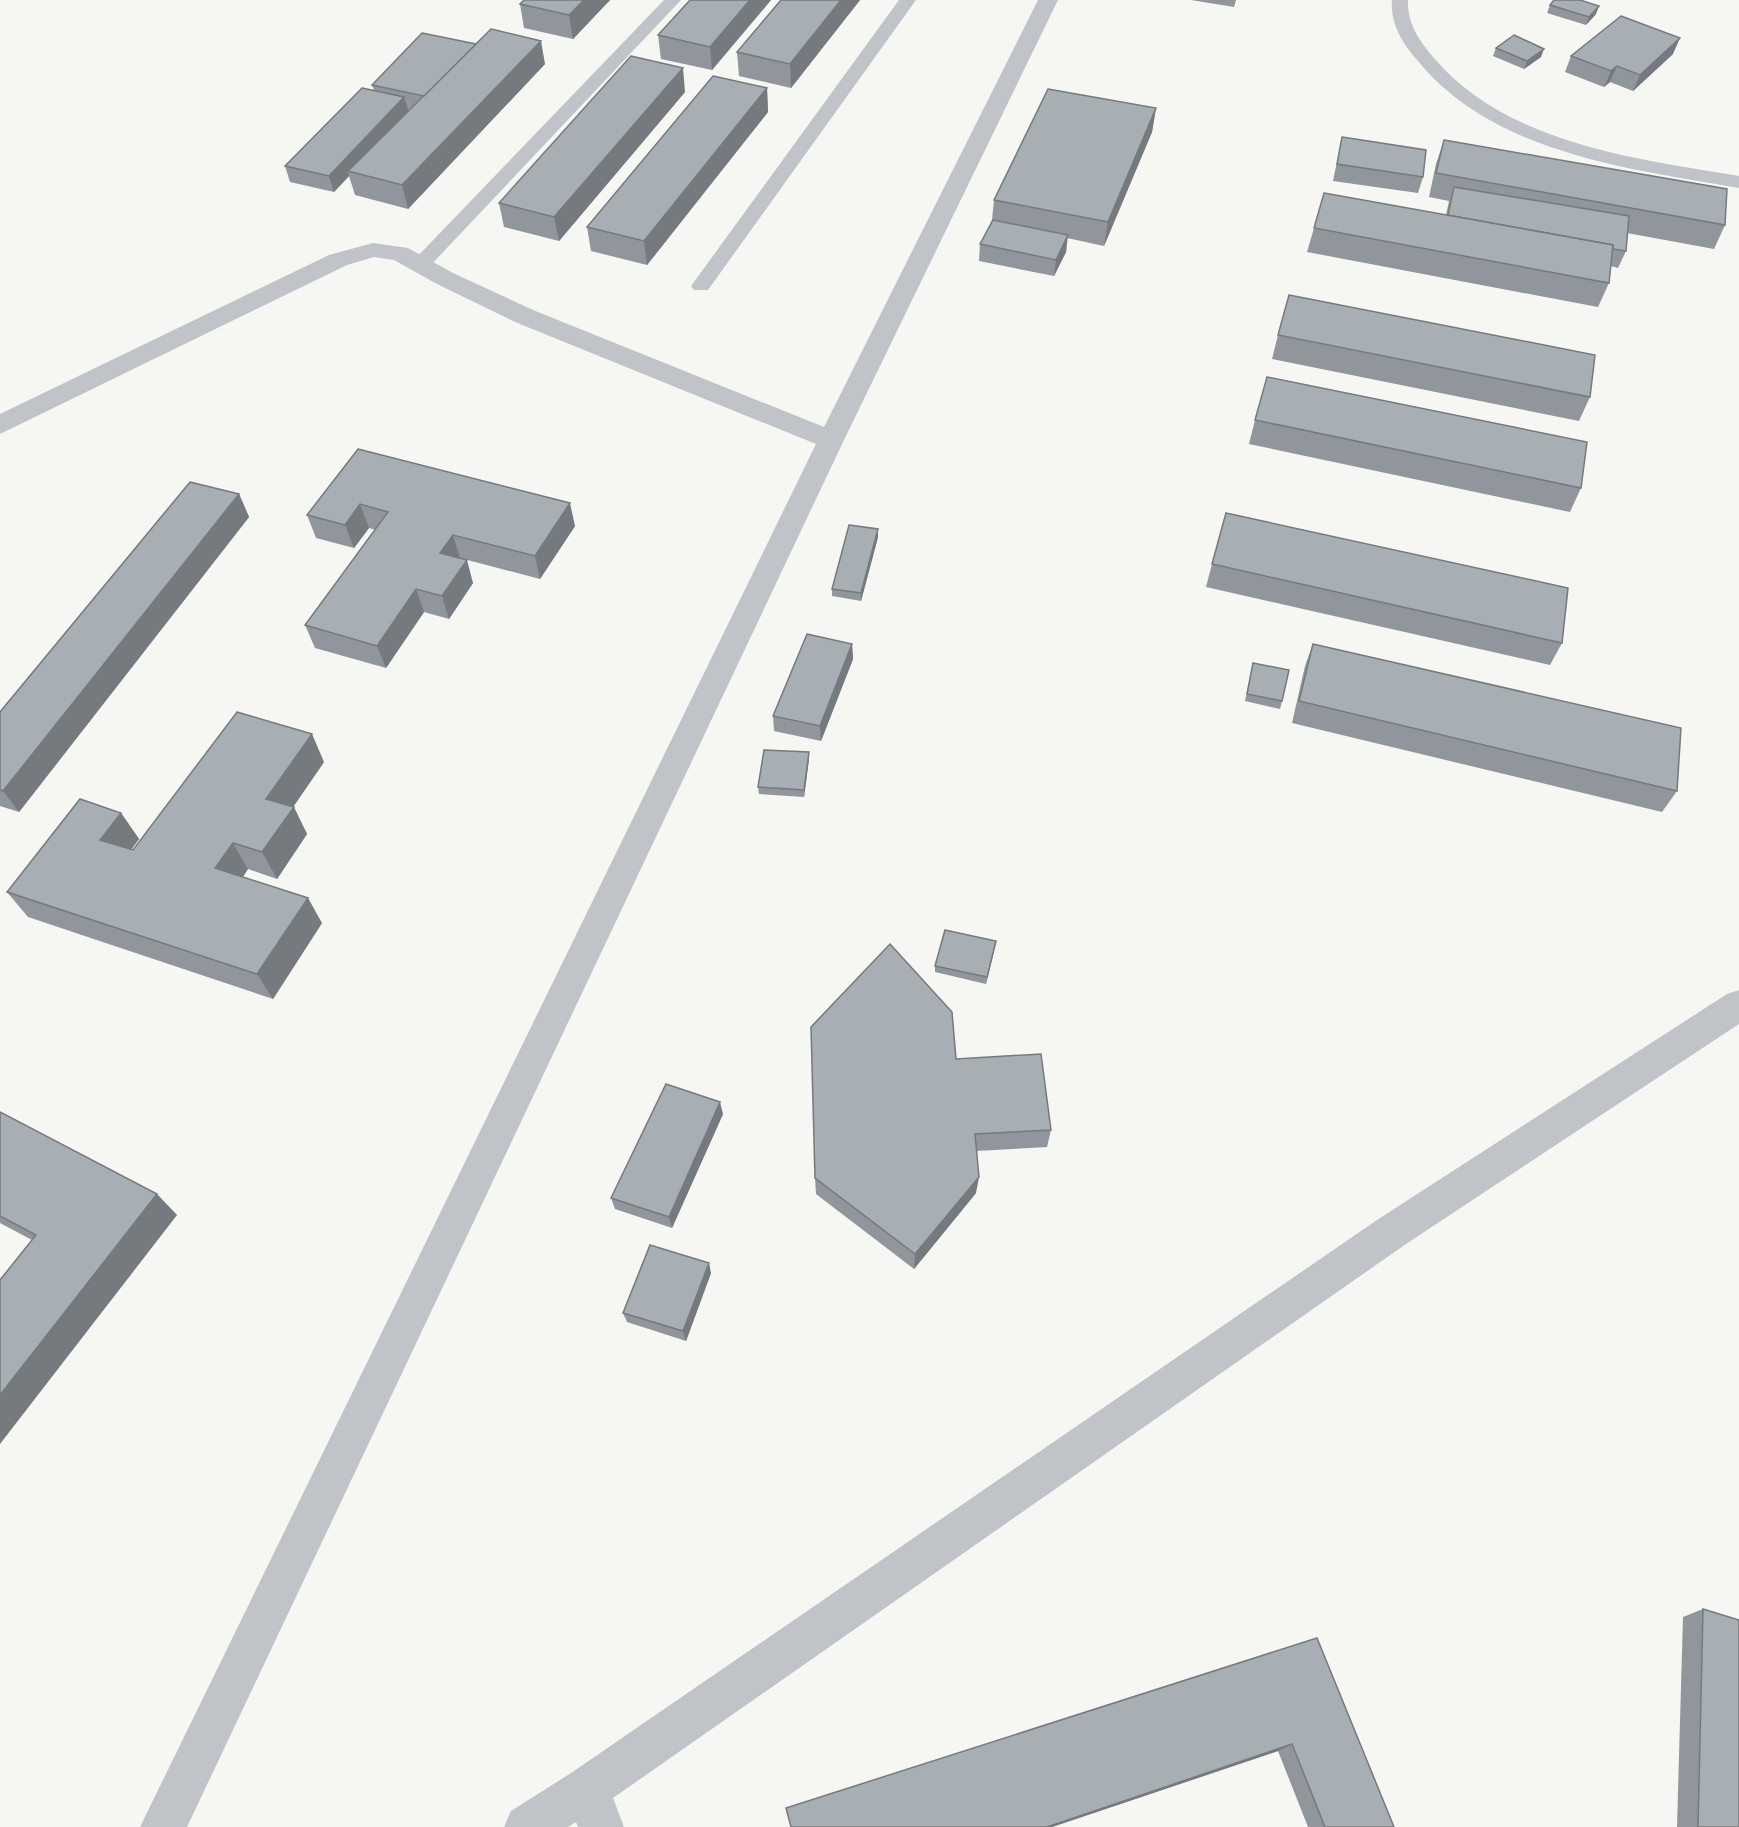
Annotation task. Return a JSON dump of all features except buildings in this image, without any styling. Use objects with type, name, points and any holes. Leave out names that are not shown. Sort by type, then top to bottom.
[{"type":"street","points":[[163,1827],[831,440],[1048,0]]},
{"type":"street","points":[[0,425],[338,260],[373,250],[400,253],[444,278],[524,316],[831,440]]},
{"type":"street","points":[[527,1827],[594,1808],[1393,1231],[1739,1005]]},
{"type":"lane","points":[[421,264],[673,0]]},
{"type":"lane","points":[[701,286],[908,0]]},
{"type":"lane","points":[[1400,0],[1405,30],[1421,57],[1443,80],[1496,114],[1548,139],[1602,155],[1739,182]]}]
